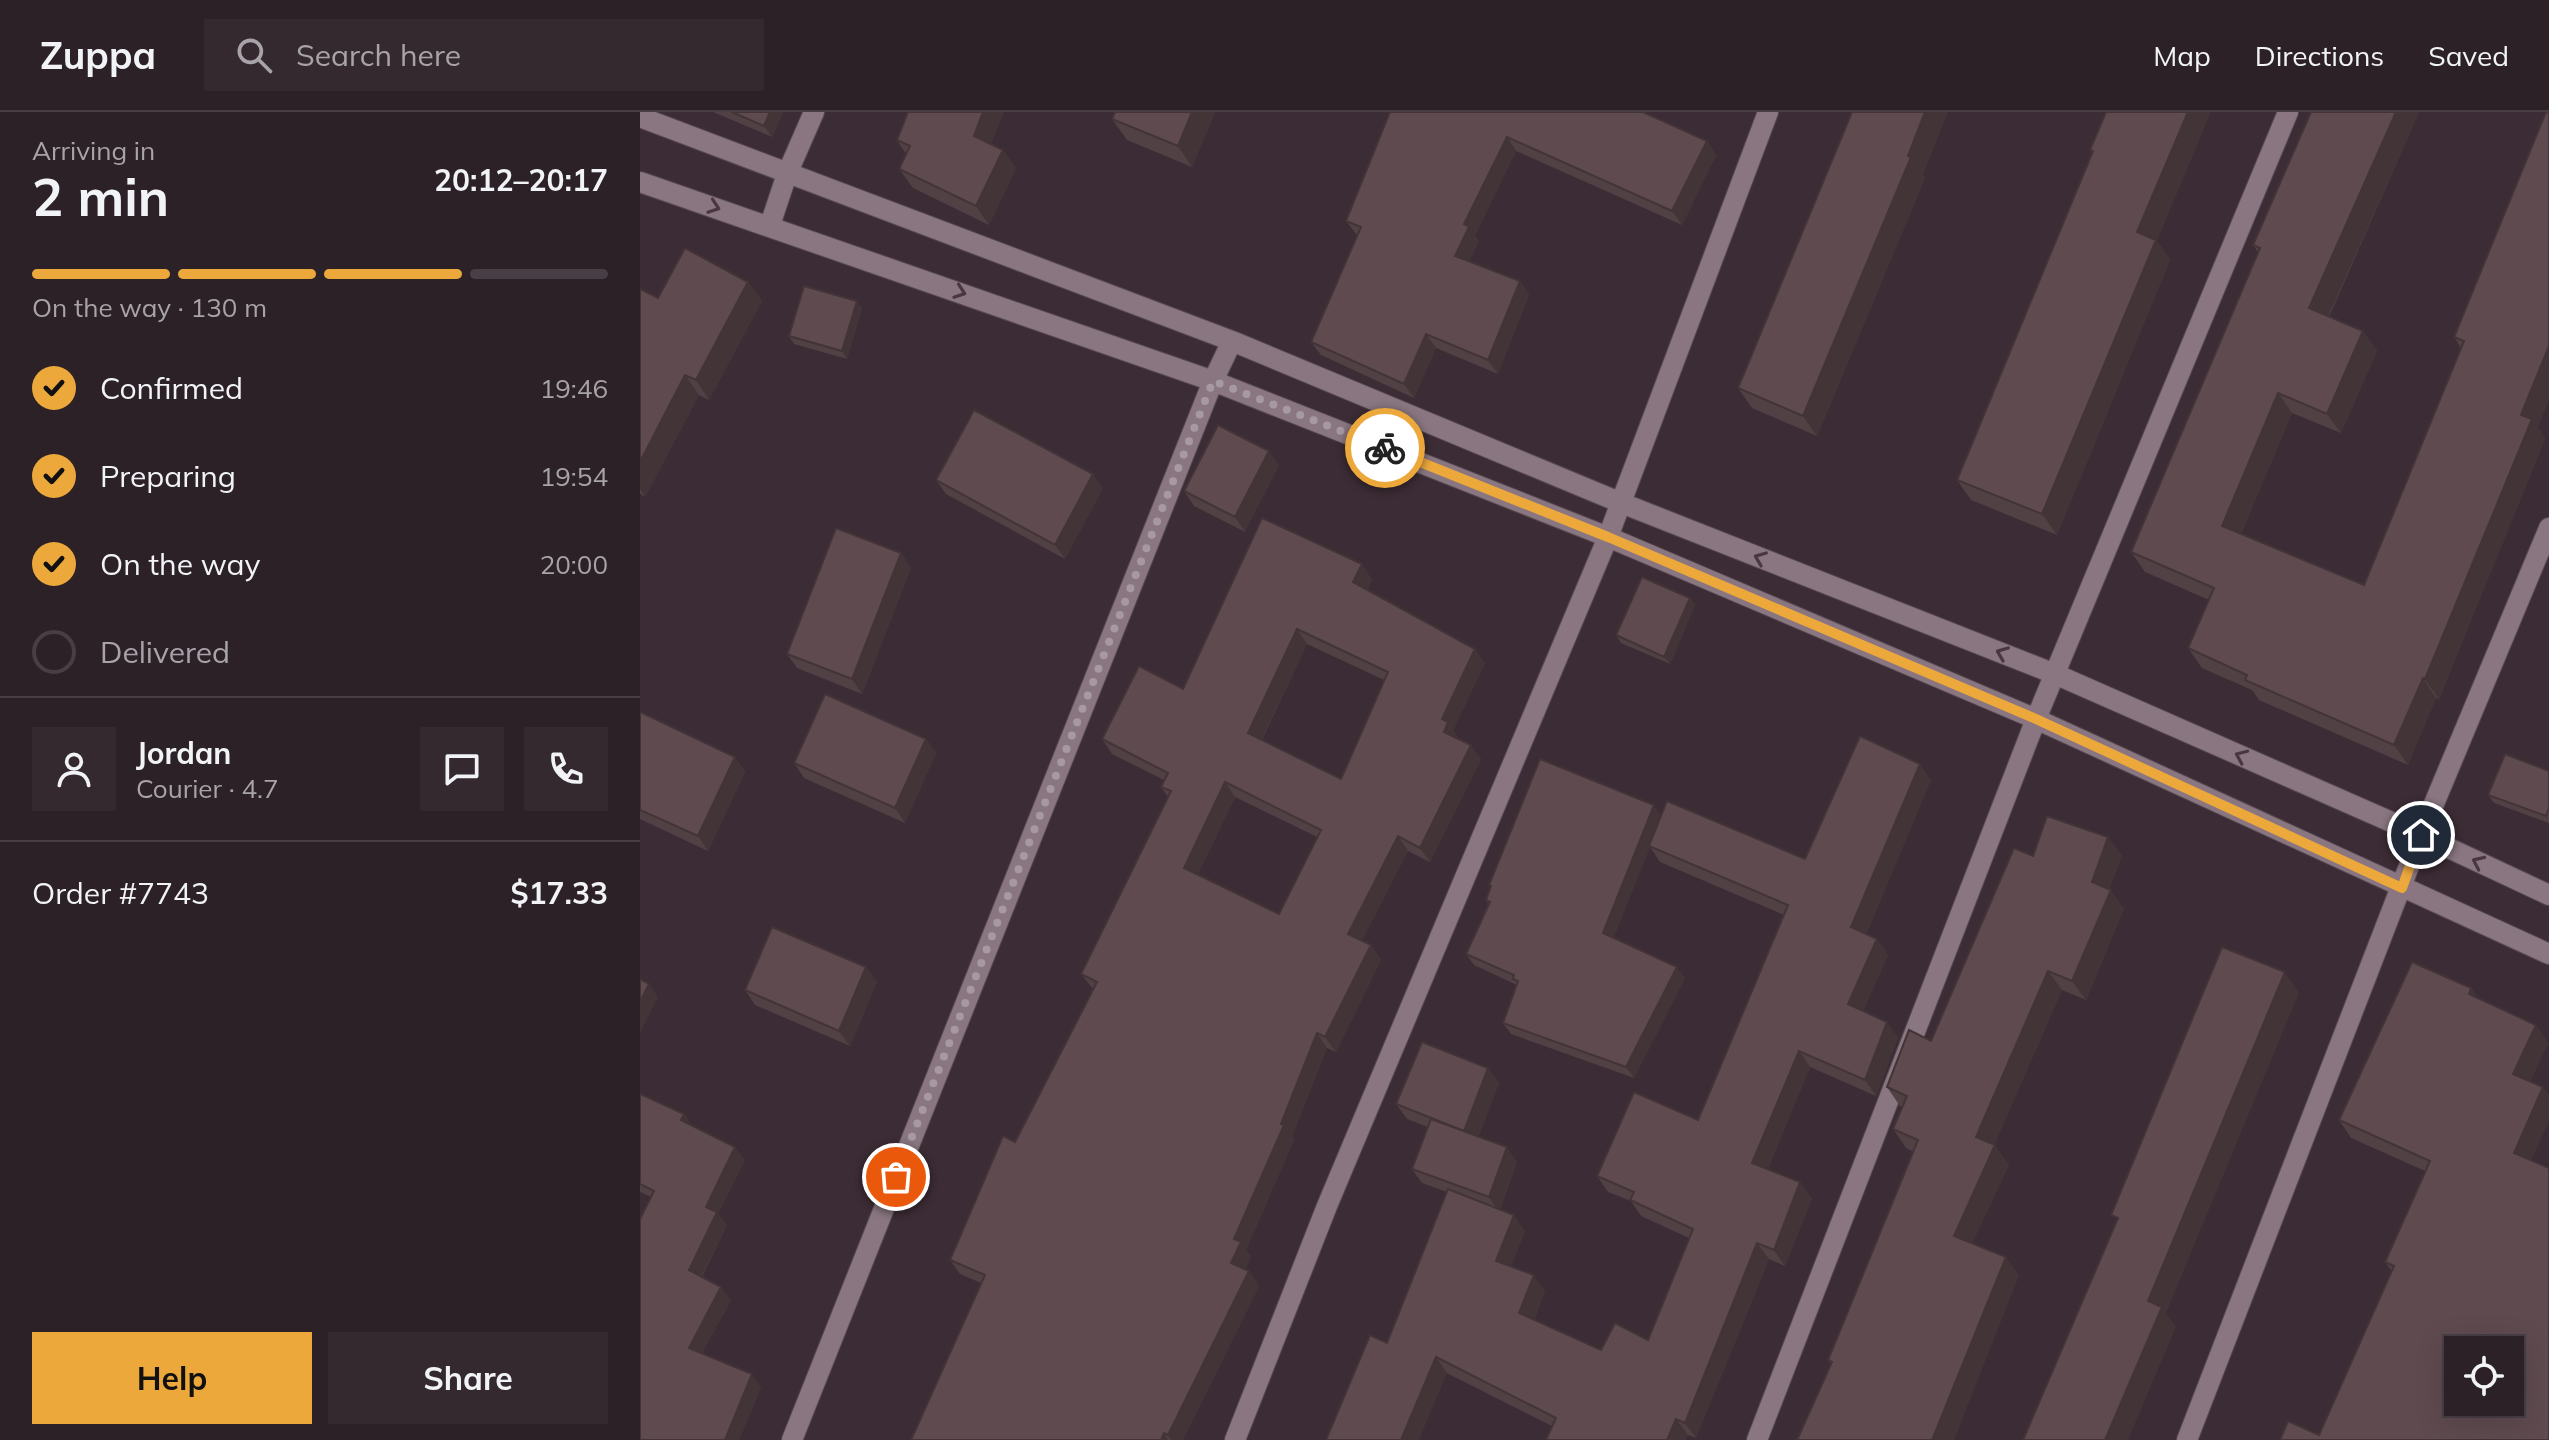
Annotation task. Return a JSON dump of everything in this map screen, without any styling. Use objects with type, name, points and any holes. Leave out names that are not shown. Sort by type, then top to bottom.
[{"type":"street","points":[[770,225],[787,174],[814,112]]},
{"type":"street","points":[[1235,1440],[1327,1206],[1608,537],[1768,112]]},
{"type":"street","points":[[1757,1440],[2036,719],[2288,112]]},
{"type":"street","points":[[640,117],[1232,341],[1619,502],[2055,674],[2421,835],[2549,895]]},
{"type":"street","points":[[640,182],[1213,381],[1608,537],[2036,719],[2549,954]]},
{"type":"street","points":[[792,1440],[1213,381],[1232,341]]},
{"type":"street","points":[[2187,1440],[2421,835],[2549,528]]},
{"type":"building","points":[[732,112],[770,112],[764,126]]},
{"type":"building","points":[[908,112],[983,112],[974,136],[1003,150],[976,206],[899,169],[910,146],[897,140]]},
{"type":"building","points":[[1115,112],[1192,112],[1178,146],[1112,119]]},
{"type":"building","points":[[1390,112],[1643,112],[1707,141],[1672,211],[1507,137],[1464,224],[1469,227],[1455,256],[1520,281],[1488,360],[1426,334],[1404,384],[1311,342],[1361,227],[1346,221]]},
{"type":"building","points":[[1852,112],[1925,112],[1908,156],[1911,157],[1803,416],[1738,388]]},
{"type":"building","points":[[2106,112],[2188,112],[2137,232],[2156,240],[2042,514],[1957,480],[2093,151],[2090,150]]},
{"type":"building","points":[[2311,112],[2396,112],[2309,308],[2363,331],[2327,414],[2278,393],[2222,526],[2364,585],[2464,341],[2454,337],[2546,112],[2549,112],[2549,346],[2521,415],[2532,419],[2425,679],[2394,745],[2245,680],[2247,675],[2188,648],[2214,588],[2131,552],[2260,248],[2253,245]]},
{"type":"building","points":[[685,248],[748,282],[696,380],[685,375],[640,462],[640,289],[658,298]]},
{"type":"building","points":[[804,286],[857,301],[842,351],[789,336]]},
{"type":"building","points":[[974,410],[1093,474],[1055,545],[936,480]]},
{"type":"building","points":[[1218,425],[1269,451],[1235,517],[1184,491]]},
{"type":"building","points":[[1262,518],[1362,564],[1353,582],[1475,649],[1442,719],[1448,722],[1444,732],[1471,745],[1420,848],[1398,836],[1348,934],[1371,945],[1325,1037],[1317,1033],[1281,1124],[1284,1125],[1234,1239],[1241,1242],[1231,1263],[1249,1271],[1168,1435],[1164,1433],[1161,1440],[911,1440],[985,1275],[950,1260],[1003,1136],[1015,1142],[1097,982],[1081,974],[1171,791],[1161,787],[1168,773],[1102,739],[1139,666],[1183,689]],"holes":[[[1297,629],[1388,672],[1341,779],[1248,733]],[[1225,782],[1321,830],[1279,914],[1184,868]]]},
{"type":"building","points":[[836,528],[901,553],[852,679],[787,654]]},
{"type":"building","points":[[1642,577],[1690,598],[1664,657],[1616,635]]},
{"type":"building","points":[[825,694],[926,739],[895,808],[794,763]]},
{"type":"building","points":[[640,712],[735,757],[698,836],[640,810]]},
{"type":"building","points":[[1860,736],[1920,764],[1851,927],[1877,939],[1848,1004],[1887,1022],[1865,1080],[1799,1051],[1752,1163],[1800,1182],[1774,1250],[1757,1243],[1685,1423],[1676,1419],[1667,1440],[1546,1440],[1556,1418],[1436,1357],[1401,1440],[1326,1440],[1370,1335],[1387,1343],[1448,1189],[1514,1215],[1496,1261],[1534,1275],[1519,1313],[1601,1350],[1615,1323],[1648,1340],[1693,1229],[1630,1200],[1634,1192],[1597,1176],[1634,1092],[1698,1120],[1788,905],[1649,846],[1667,801],[1805,859]]},
{"type":"building","points":[[2505,754],[2549,771],[2549,808],[2546,816],[2488,795]]},
{"type":"building","points":[[1540,759],[1654,805],[1603,933],[1677,967],[1626,1067],[1503,1023],[1518,981],[1513,979],[1514,975],[1466,954],[1490,902],[1486,900],[1489,885]]},
{"type":"building","points":[[2047,816],[2108,837],[2092,882],[2111,890],[2072,981],[2048,971],[1976,1137],[1995,1145],[1954,1236],[2006,1257],[1932,1440],[1797,1440],[1832,1362],[1828,1360],[1918,1140],[1893,1129],[1907,1096],[1887,1087],[1909,1030],[1931,1041],[2014,848],[2033,856]]},
{"type":"building","points":[[772,927],[866,967],[839,1031],[745,990]]},
{"type":"building","points":[[2222,947],[2285,972],[2148,1301],[2162,1307],[2105,1440],[2023,1440],[2118,1218],[2111,1215]]},
{"type":"building","points":[[2412,962],[2471,988],[2469,994],[2536,1025],[2513,1074],[2543,1087],[2514,1153],[2549,1168],[2549,1440],[2280,1440],[2288,1421],[2319,1435],[2394,1266],[2385,1262],[2430,1161],[2339,1120]]},
{"type":"building","points":[[640,979],[649,984],[640,1002]]},
{"type":"building","points":[[1422,1042],[1488,1068],[1464,1131],[1396,1104]]},
{"type":"building","points":[[640,1094],[684,1114],[681,1120],[735,1147],[706,1207],[717,1212],[689,1270],[721,1287],[689,1348],[752,1374],[725,1440],[640,1440],[640,1219],[654,1191],[640,1184]]},
{"type":"building","points":[[1431,1119],[1507,1147],[1489,1197],[1412,1169]]},
{"type":"way so far","points":[[896,1177],[1213,381],[1385,448]]},
{"type":"route","points":[[1385,448],[1608,537],[2036,719],[2402,888],[2421,835]]}]
